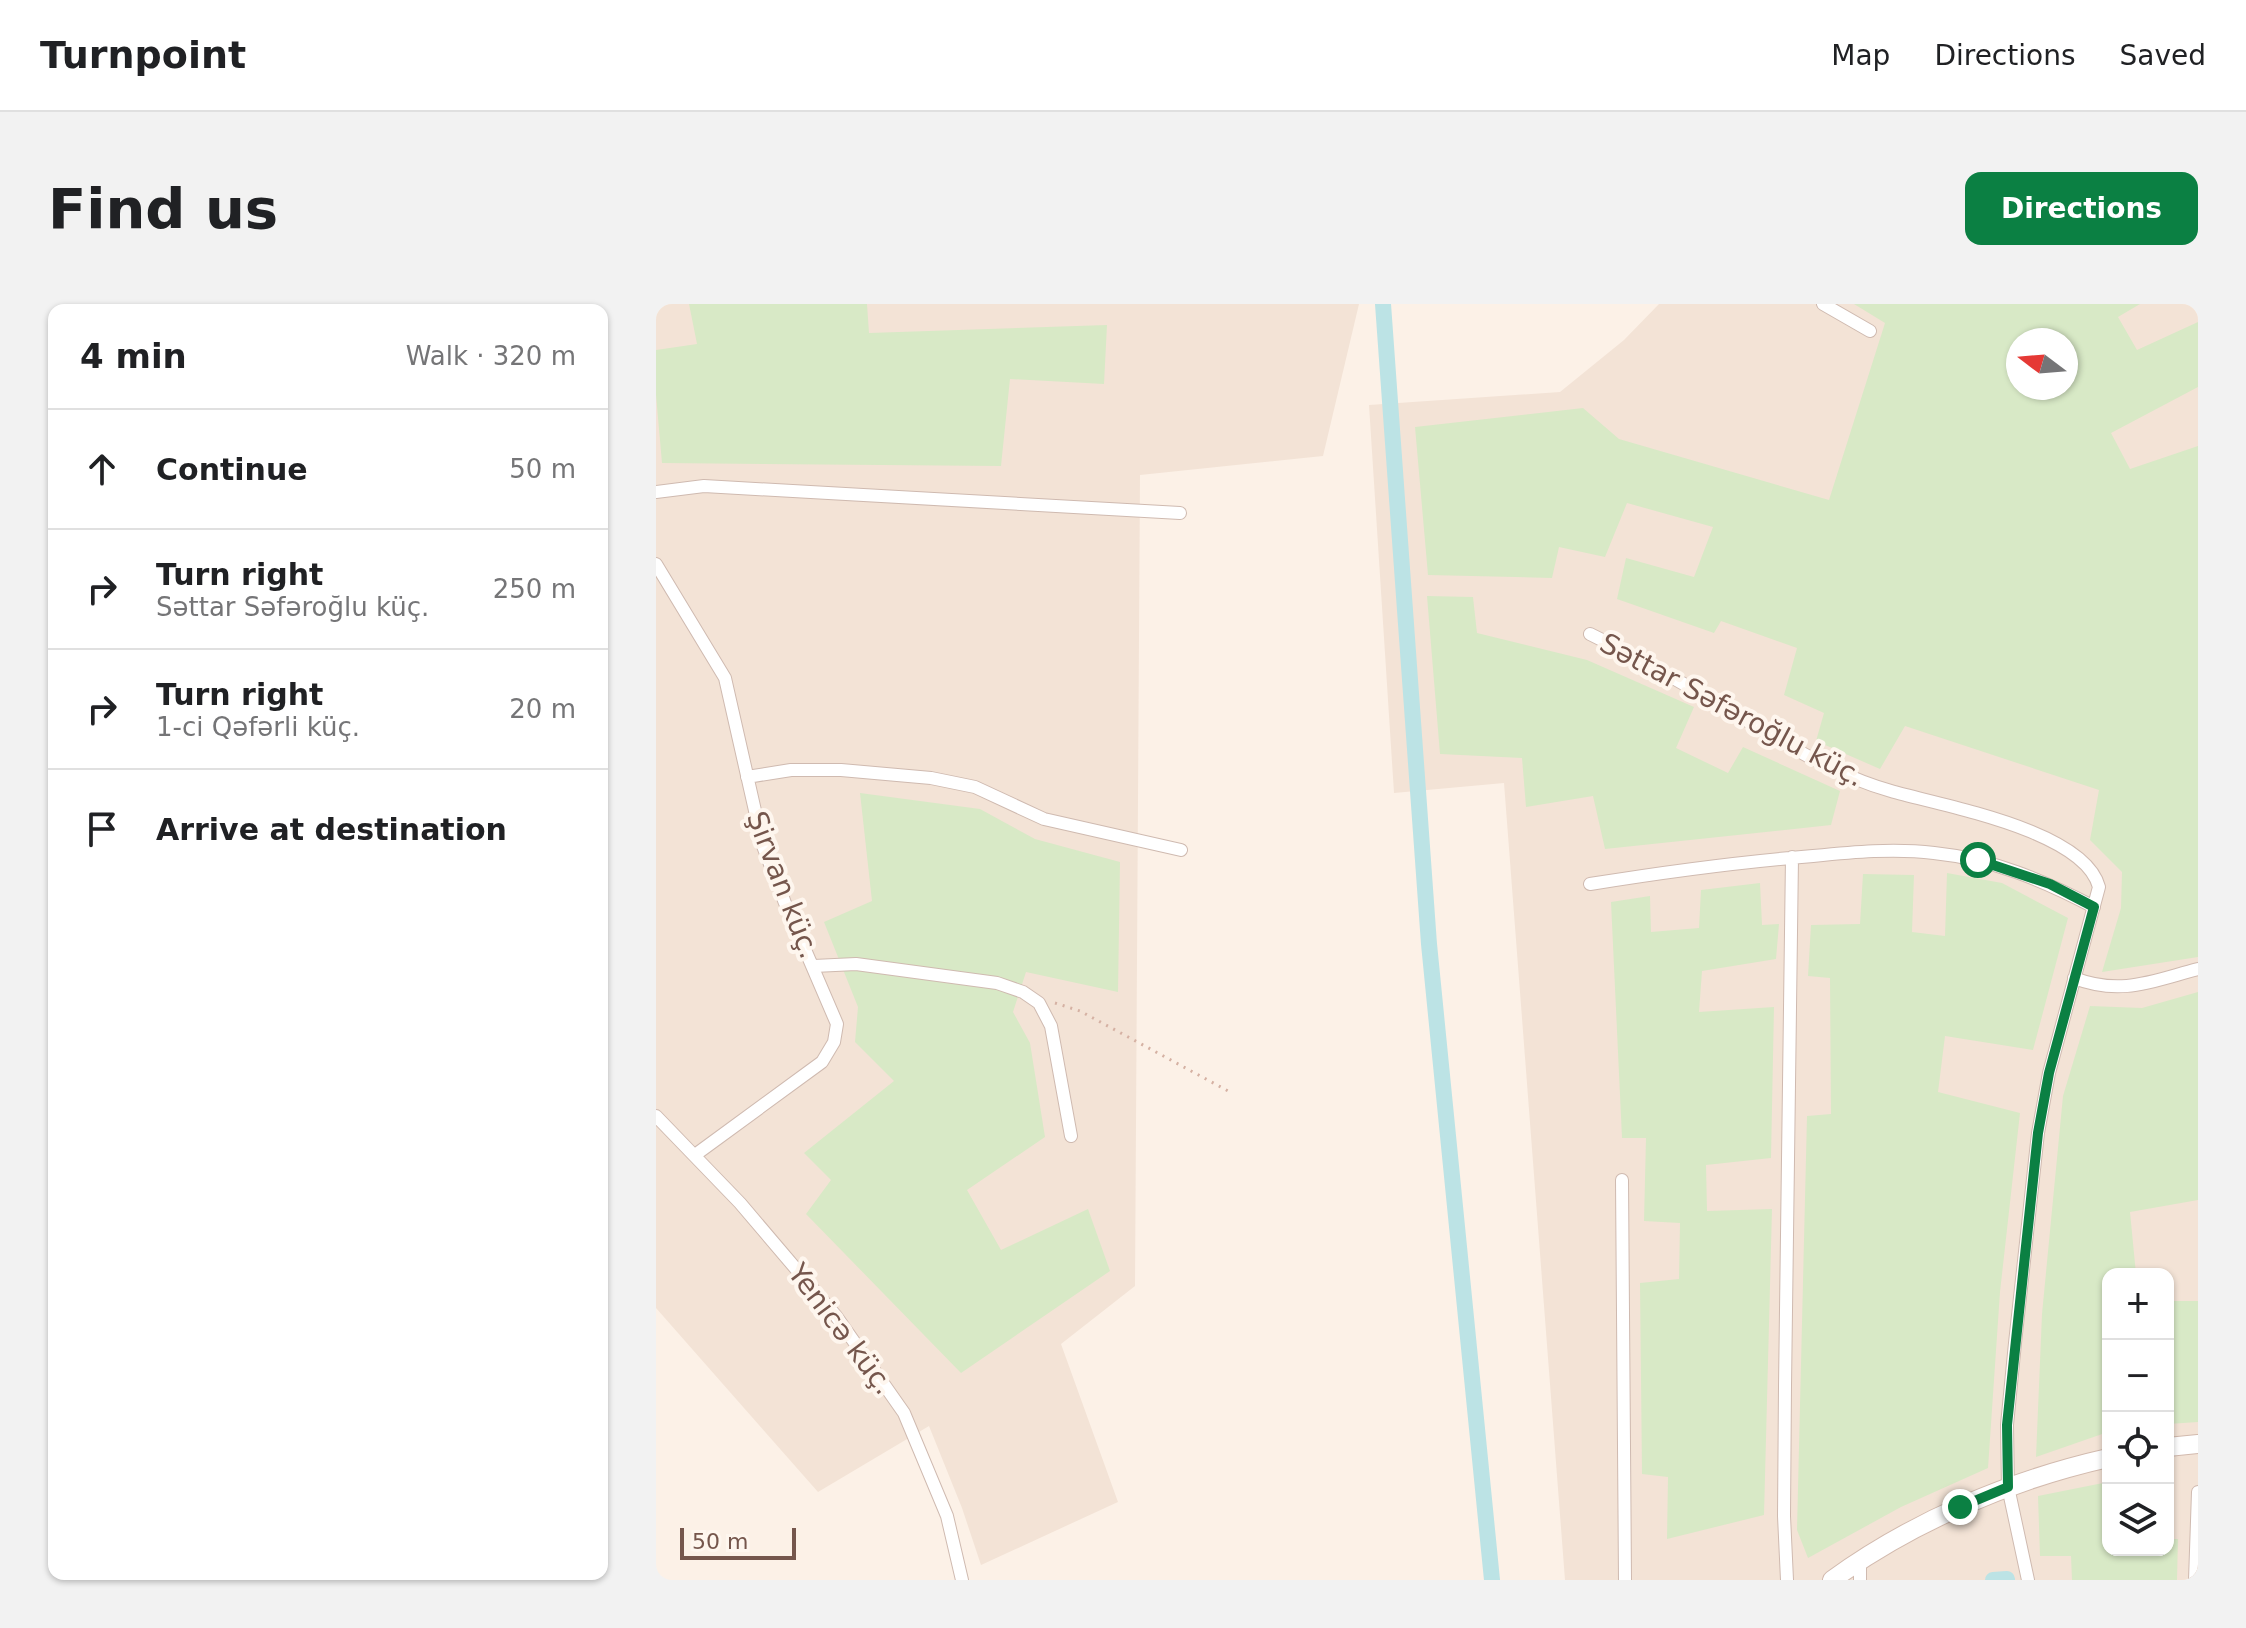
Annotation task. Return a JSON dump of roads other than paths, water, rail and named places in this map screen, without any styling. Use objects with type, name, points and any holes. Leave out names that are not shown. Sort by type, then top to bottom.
[{"type":"street","points":[[1823,304],[1870,331]]},
{"type":"street","points":[[656,492],[704,486],[1180,513]]},
{"type":"street","name":"Şirvan küç.","points":[[656,564],[725,678],[763,846],[837,1024],[834,1042],[822,1062],[695,1155]]},
{"type":"street","name":"Səttar Səfəroğlu küç.","points":[[1590,634],[1647,662],[1831,768],[1888,791],[2021,827],[2056,844],[2095,873],[2099,887],[2049,1073],[2038,1133],[2007,1425],[2008,1487],[2028,1580]]},
{"type":"street","points":[[747,777],[804,770],[841,770],[931,778],[975,787],[1044,819],[1181,850]]},
{"type":"street","points":[[1590,884],[1660,872],[1792,857],[1875,851],[1933,852],[2018,871],[2094,907]]},
{"type":"street","points":[[1787,1580],[1784,1444],[1792,857]]},
{"type":"street","points":[[814,966],[856,964],[997,983],[1023,992],[1039,1003],[1051,1026],[1071,1136]]},
{"type":"street","points":[[2074,978],[2108,988],[2130,987],[2198,969]]},
{"type":"street","name":"Yenicə küç.","points":[[656,1116],[740,1203],[836,1316],[904,1413],[947,1516],[962,1580]]},
{"type":"street","points":[[1622,1180],[1625,1580]]},
{"type":"street","points":[[2174,1446],[2198,1444]]},
{"type":"street","points":[[1832,1580],[1860,1571],[1960,1507],[2008,1487],[2102,1459]]},
{"type":"street","points":[[2195,1580],[2198,1492]]},
{"type":"waterway","points":[[1383,304],[1429,944],[1492,1580]]},
{"type":"waterway","points":[[1993,1580],[2007,1579]]}]
